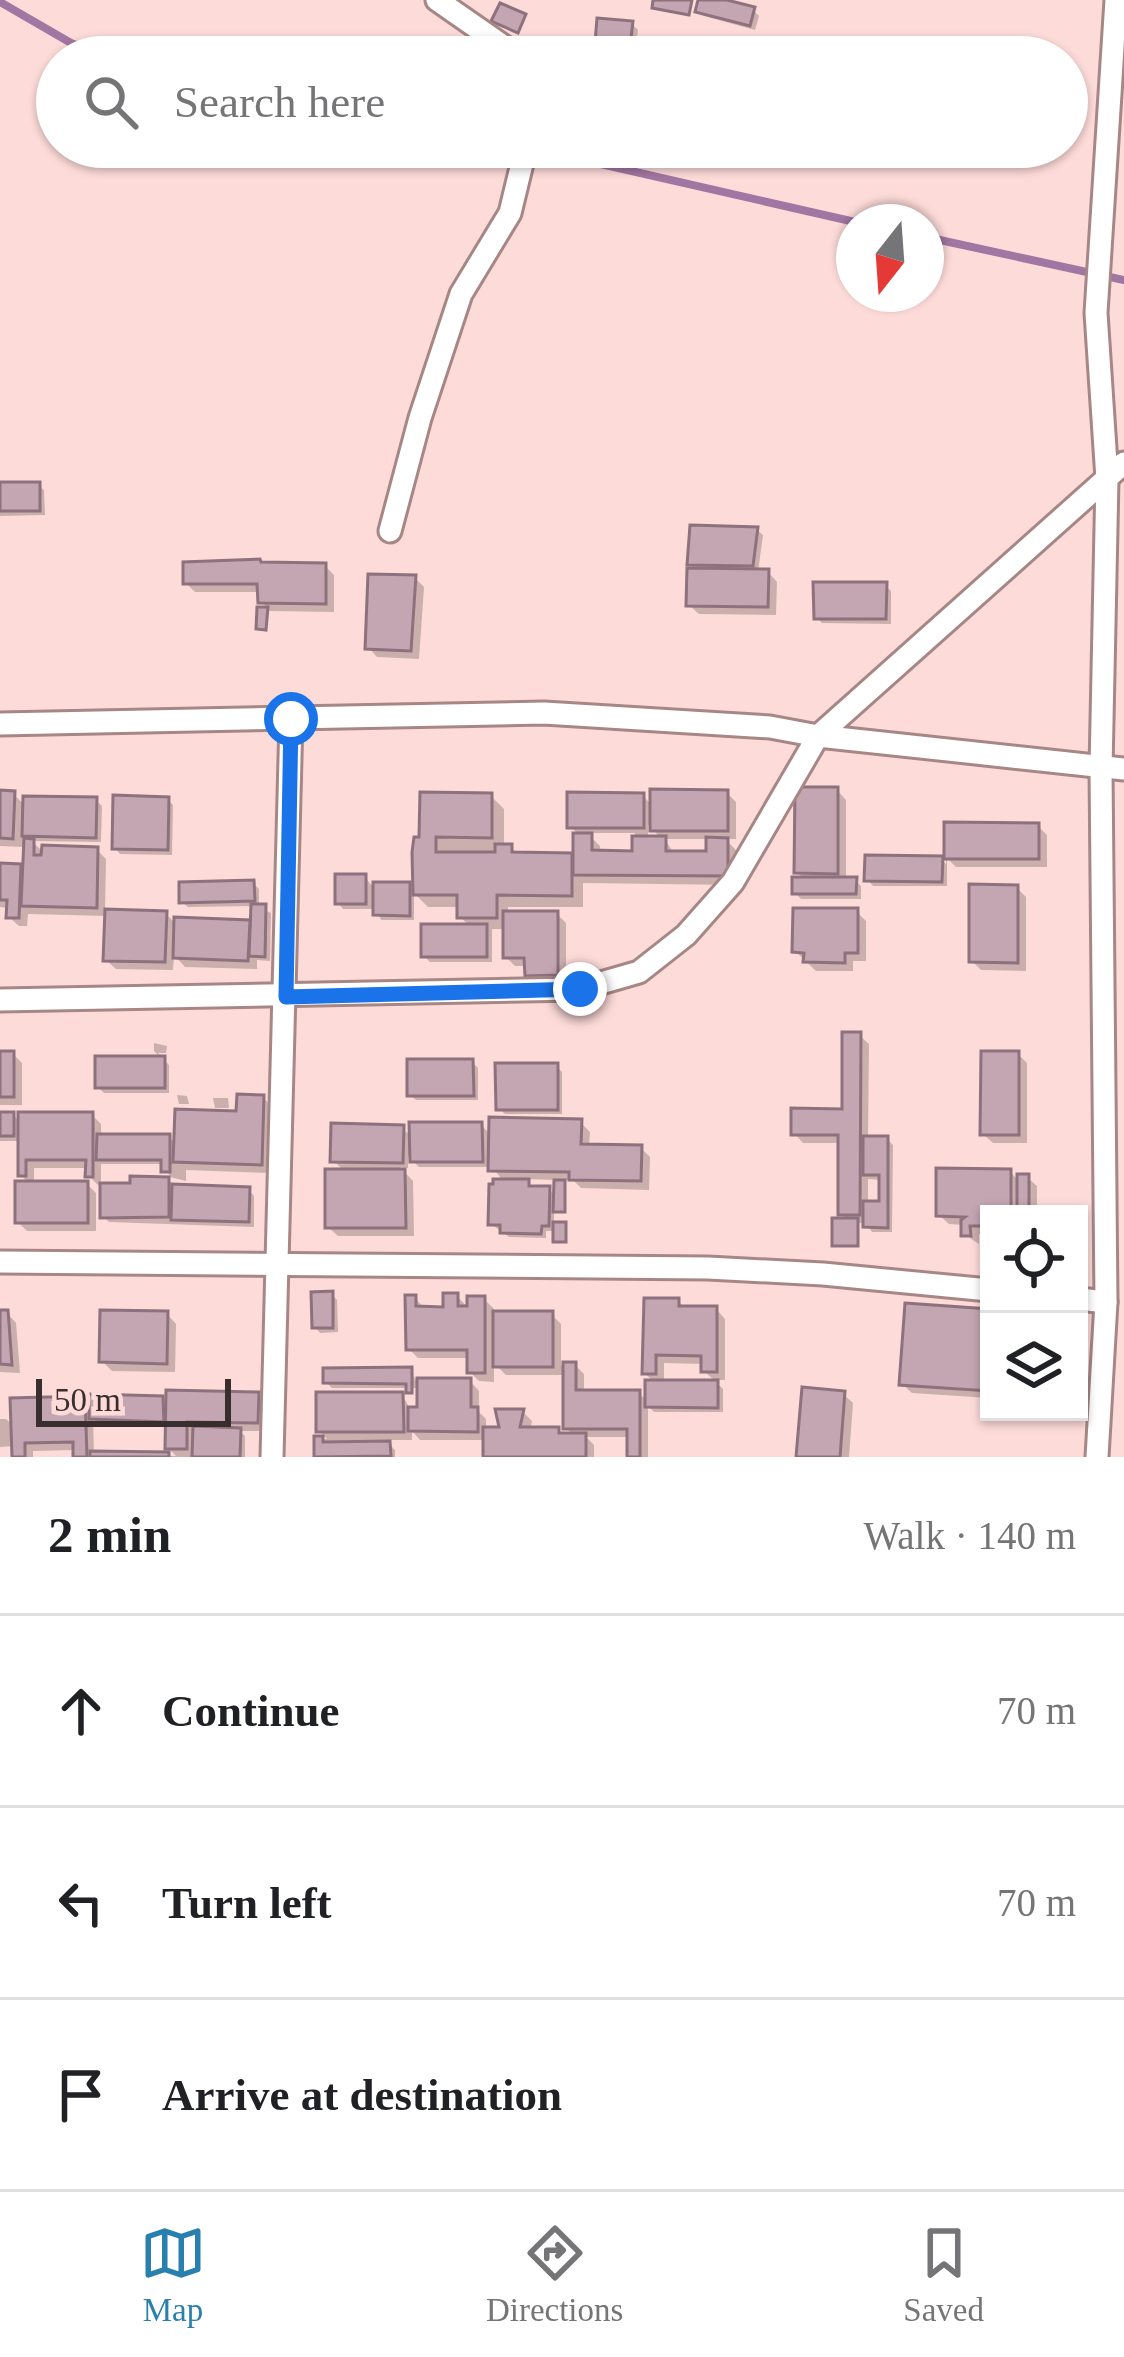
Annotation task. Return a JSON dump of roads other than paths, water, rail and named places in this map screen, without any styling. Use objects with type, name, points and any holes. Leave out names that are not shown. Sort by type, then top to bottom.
[{"type":"street","points":[[437,0],[489,36]]},
{"type":"street","points":[[1097,1457],[1115,1143],[1107,479],[1096,313],[1116,0]]},
{"type":"street","points":[[390,531],[460,293],[510,214],[521,168]]},
{"type":"street","points":[[0,1000],[580,989],[639,972],[686,935],[733,882],[818,736],[1124,463]]},
{"type":"street","points":[[0,724],[544,713],[770,727],[1113,769]]},
{"type":"street","points":[[272,1457],[291,719]]},
{"type":"street","points":[[0,1262],[708,1268],[980,1289]]},
{"type":"street","points":[[1088,1300],[1106,1302]]},
{"type":"waterway","points":[[0,2],[59,36]]},
{"type":"waterway","points":[[618,168],[836,218]]},
{"type":"waterway","points":[[944,241],[1124,280]]}]
